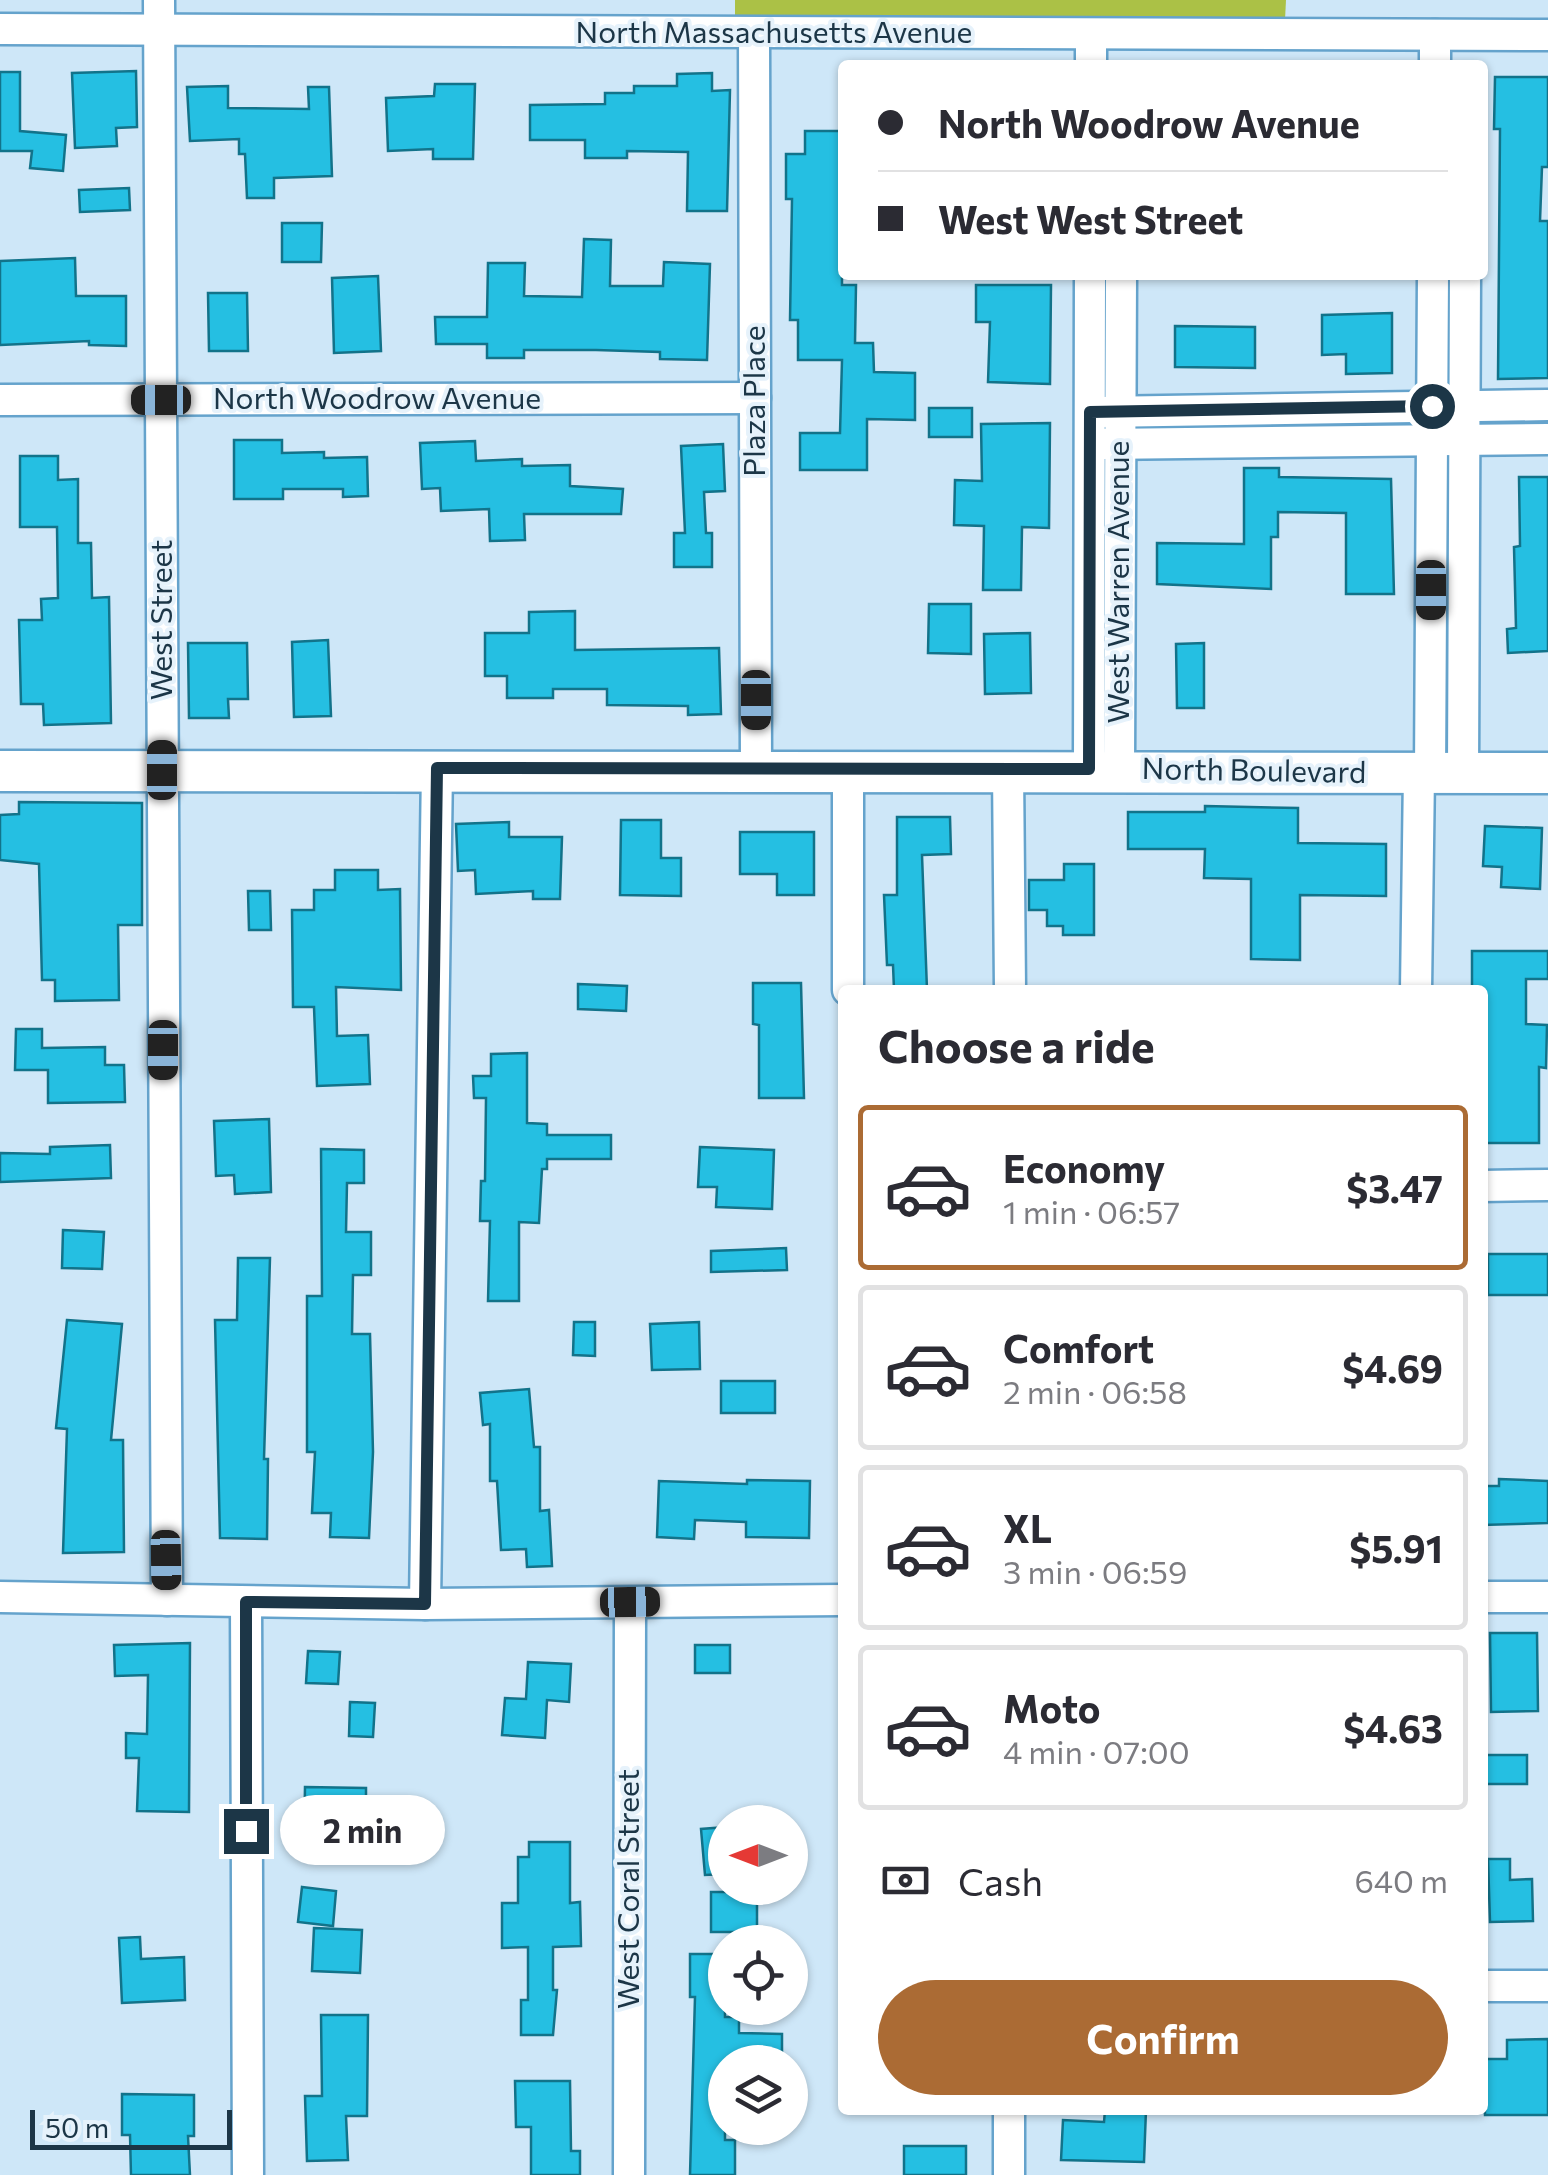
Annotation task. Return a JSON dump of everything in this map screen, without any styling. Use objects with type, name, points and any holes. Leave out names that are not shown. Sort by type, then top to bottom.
[{"type":"street","name":"North Massachusetts Avenue","points":[[0,29],[158,15],[754,34],[1106,34],[1435,50],[1467,50],[1548,35]]},
{"type":"street","name":"West Street","points":[[158,15],[166,1600]]},
{"type":"street","name":"Plaza Place","points":[[754,34],[756,768]]},
{"type":"street","points":[[1093,60],[1106,34]]},
{"type":"street","points":[[1106,34],[1119,60]]},
{"type":"street","name":"West Warren Avenue","points":[[1091,280],[1105,412]]},
{"type":"street","name":"West Warren Avenue","points":[[1104,769],[1105,412],[1119,280]]},
{"type":"street","points":[[1433,280],[1437,773]]},
{"type":"street","points":[[1416,985],[1464,439],[1465,280]]},
{"type":"street","name":"North Woodrow Avenue","points":[[0,400],[755,398]]},
{"type":"street","points":[[1105,412],[1548,404]]},
{"type":"street","points":[[1104,444],[1548,439]]},
{"type":"street","points":[[425,1604],[437,768]]},
{"type":"street","name":"North Boulevard","points":[[0,771],[756,768],[1548,773]]},
{"type":"street","points":[[848,769],[848,985]]},
{"type":"street","points":[[1008,769],[1010,985]]},
{"type":"street","points":[[1488,1186],[1548,1185]]},
{"type":"street","points":[[0,1597],[425,1604],[838,1600]]},
{"type":"street","points":[[1488,1597],[1548,1597]]},
{"type":"street","points":[[246,1602],[248,2175]]},
{"type":"street","name":"West Coral Street","points":[[629,2175],[630,1602]]},
{"type":"street","points":[[1488,1986],[1548,1986]]},
{"type":"street","points":[[1009,2115],[1009,2175]]},
{"type":"green space","points":[[735,0],[1286,0],[1285,20],[735,20]]},
{"type":"building","points":[[136,71],[137,127],[116,128],[117,146],[75,148],[72,73]]},
{"type":"building","points":[[0,72],[20,72],[20,131],[66,135],[63,171],[30,168],[32,151],[0,151]]},
{"type":"building","points":[[712,73],[712,91],[730,90],[727,211],[687,211],[688,152],[627,151],[627,158],[585,158],[585,140],[530,140],[530,105],[605,104],[605,93],[634,93],[634,86],[677,86],[677,74]]},
{"type":"building","points":[[1495,77],[1548,77],[1548,167],[1542,167],[1540,221],[1548,221],[1548,378],[1498,379],[1500,129],[1494,129]]},
{"type":"building","points":[[435,84],[475,84],[473,159],[433,159],[433,149],[388,151],[386,98],[434,96]]},
{"type":"building","points":[[228,86],[228,108],[309,109],[308,87],[329,87],[332,176],[274,178],[274,198],[247,198],[245,154],[239,154],[239,139],[190,141],[187,87]]},
{"type":"building","points":[[805,131],[838,131],[838,280],[842,280],[842,285],[856,285],[855,343],[873,343],[874,372],[915,373],[915,420],[867,419],[867,470],[800,470],[800,433],[840,433],[842,360],[798,360],[798,320],[790,320],[792,199],[786,199],[786,154],[805,154]]},
{"type":"building","points":[[129,188],[130,210],[80,212],[79,190]]},
{"type":"building","points":[[282,223],[322,223],[321,262],[282,262]]},
{"type":"building","points":[[584,239],[611,240],[610,286],[663,286],[664,262],[710,264],[707,360],[660,359],[660,352],[596,350],[524,350],[524,358],[487,358],[487,344],[436,344],[435,317],[487,317],[488,263],[525,263],[524,296],[582,297]]},
{"type":"building","points":[[75,258],[76,296],[126,296],[126,346],[89,345],[89,341],[0,345],[0,261]]},
{"type":"building","points":[[378,276],[381,351],[334,353],[332,278]]},
{"type":"building","points":[[976,285],[1051,285],[1050,384],[988,382],[990,322],[976,322]]},
{"type":"building","points":[[208,293],[247,293],[248,351],[209,351]]},
{"type":"building","points":[[1392,313],[1392,373],[1346,374],[1346,354],[1322,355],[1322,315]]},
{"type":"building","points":[[1175,326],[1255,327],[1255,368],[1175,367]]},
{"type":"building","points":[[929,408],[972,408],[972,437],[929,437]]},
{"type":"building","points":[[1050,423],[1049,528],[1022,527],[1021,590],[983,590],[984,526],[954,525],[955,480],[982,481],[981,424]]},
{"type":"building","points":[[234,440],[282,440],[282,453],[324,452],[324,458],[367,457],[368,496],[343,497],[343,489],[283,489],[283,499],[234,499]]},
{"type":"building","points":[[475,441],[476,461],[522,459],[522,466],[570,465],[570,486],[623,489],[621,514],[524,514],[525,540],[490,541],[489,509],[441,511],[440,488],[422,489],[420,443]]},
{"type":"building","points":[[723,444],[725,491],[704,492],[706,533],[712,533],[712,567],[674,567],[674,533],[685,533],[681,446]]},
{"type":"building","points":[[20,456],[58,456],[58,480],[78,479],[78,543],[91,543],[92,598],[109,597],[111,723],[44,725],[43,704],[21,704],[19,620],[42,620],[41,599],[58,598],[57,527],[20,527]]},
{"type":"building","points":[[1244,468],[1279,468],[1279,477],[1391,479],[1394,594],[1346,594],[1346,513],[1278,512],[1278,537],[1271,537],[1271,589],[1157,584],[1157,543],[1244,544]]},
{"type":"building","points":[[1519,477],[1548,477],[1548,651],[1508,653],[1507,629],[1516,628],[1514,547],[1520,546]]},
{"type":"building","points":[[929,604],[971,604],[971,654],[928,653]]},
{"type":"building","points":[[575,611],[575,650],[719,648],[721,714],[688,715],[688,706],[607,705],[607,689],[553,689],[553,698],[507,698],[507,676],[485,676],[485,633],[529,633],[529,612]]},
{"type":"building","points":[[1030,633],[1031,693],[985,694],[984,634]]},
{"type":"building","points":[[328,640],[331,716],[294,717],[292,642]]},
{"type":"building","points":[[188,643],[247,643],[248,699],[228,699],[229,718],[189,718]]},
{"type":"building","points":[[1204,643],[1204,708],[1177,708],[1176,644]]},
{"type":"building","points":[[19,802],[142,803],[142,925],[118,925],[119,1000],[55,1001],[55,980],[42,980],[39,864],[0,860],[0,815],[19,814]]},
{"type":"building","points":[[1205,806],[1298,808],[1298,843],[1386,844],[1386,896],[1300,895],[1300,960],[1251,959],[1251,879],[1204,878],[1205,849],[1128,849],[1128,812],[1205,812]]},
{"type":"building","points":[[897,817],[950,817],[951,854],[922,855],[927,985],[894,985],[893,965],[887,965],[884,895],[897,895]]},
{"type":"building","points":[[621,820],[661,820],[661,858],[681,858],[681,896],[620,895]]},
{"type":"building","points":[[509,822],[509,837],[562,837],[560,899],[533,899],[533,891],[476,894],[475,870],[458,871],[456,824]]},
{"type":"building","points":[[1485,826],[1542,828],[1540,889],[1501,887],[1502,867],[1483,866]]},
{"type":"building","points":[[740,832],[814,832],[814,895],[777,895],[777,874],[740,874]]},
{"type":"building","points":[[1064,864],[1094,864],[1094,935],[1063,935],[1063,926],[1047,926],[1047,910],[1029,910],[1029,880],[1064,880]]},
{"type":"building","points":[[335,870],[378,870],[378,890],[400,889],[401,990],[336,987],[337,1036],[368,1035],[370,1084],[317,1086],[314,1007],[293,1007],[292,910],[314,910],[314,890],[335,890]]},
{"type":"building","points":[[248,891],[270,891],[271,930],[249,930]]},
{"type":"building","points":[[1472,951],[1548,951],[1548,979],[1526,979],[1526,1024],[1547,1025],[1546,1068],[1539,1067],[1539,1143],[1488,1143],[1488,985],[1472,985]]},
{"type":"building","points":[[753,983],[801,983],[804,1098],[759,1098],[759,1025],[753,1024]]},
{"type":"building","points":[[578,984],[627,986],[626,1011],[578,1009]]},
{"type":"building","points":[[16,1029],[42,1029],[42,1048],[105,1047],[105,1065],[124,1065],[125,1102],[48,1103],[48,1070],[15,1070]]},
{"type":"building","points":[[527,1053],[527,1123],[547,1124],[547,1135],[611,1135],[611,1159],[547,1159],[547,1169],[542,1169],[539,1223],[519,1222],[519,1301],[488,1301],[490,1221],[480,1221],[481,1181],[485,1181],[486,1098],[474,1098],[473,1076],[491,1076],[491,1054]]},
{"type":"building","points":[[269,1119],[271,1192],[235,1194],[234,1175],[216,1176],[214,1121]]},
{"type":"building","points":[[110,1145],[111,1178],[0,1182],[0,1153],[50,1154],[50,1147]]},
{"type":"building","points":[[700,1147],[774,1150],[772,1209],[716,1207],[717,1187],[698,1187]]},
{"type":"building","points":[[321,1149],[364,1150],[364,1183],[347,1183],[346,1232],[371,1232],[371,1275],[353,1275],[352,1334],[370,1334],[373,1452],[369,1538],[330,1537],[331,1513],[312,1513],[315,1452],[307,1452],[307,1296],[322,1296]]},
{"type":"building","points":[[63,1230],[104,1232],[102,1269],[62,1268]]},
{"type":"building","points":[[786,1248],[787,1270],[711,1272],[711,1251]]},
{"type":"building","points":[[1488,1254],[1548,1254],[1548,1295],[1488,1295]]},
{"type":"building","points":[[238,1258],[270,1258],[264,1459],[268,1459],[267,1539],[220,1538],[215,1320],[237,1320]]},
{"type":"building","points":[[67,1320],[122,1324],[111,1440],[123,1440],[124,1552],[63,1553],[67,1429],[56,1428]]},
{"type":"building","points":[[574,1322],[595,1322],[595,1356],[573,1355]]},
{"type":"building","points":[[699,1322],[700,1369],[652,1370],[650,1324]]},
{"type":"building","points":[[721,1381],[775,1381],[775,1413],[721,1413]]},
{"type":"building","points":[[529,1389],[534,1447],[540,1447],[540,1511],[549,1510],[552,1566],[527,1567],[526,1549],[501,1550],[497,1481],[490,1481],[490,1424],[483,1425],[480,1393]]},
{"type":"building","points":[[1499,1479],[1548,1481],[1548,1523],[1488,1525],[1488,1486],[1499,1486]]},
{"type":"building","points":[[747,1480],[810,1481],[809,1538],[746,1537],[746,1522],[695,1520],[694,1539],[657,1537],[659,1481],[747,1484]]},
{"type":"building","points":[[1490,1633],[1537,1633],[1538,1711],[1491,1712]]},
{"type":"building","points":[[190,1643],[189,1812],[137,1811],[139,1758],[126,1758],[126,1733],[147,1734],[148,1675],[115,1676],[114,1645]]},
{"type":"building","points":[[695,1645],[730,1645],[730,1673],[695,1673]]},
{"type":"building","points":[[308,1651],[340,1652],[338,1684],[306,1683]]},
{"type":"building","points":[[528,1662],[571,1664],[569,1702],[547,1700],[545,1738],[502,1735],[505,1698],[526,1699]]},
{"type":"building","points":[[350,1702],[375,1703],[373,1737],[349,1736]]},
{"type":"building","points":[[1488,1755],[1527,1755],[1527,1784],[1488,1784]]},
{"type":"building","points":[[305,1787],[366,1788],[366,1825],[346,1825],[345,1843],[304,1843]]},
{"type":"building","points":[[708,1828],[708,1875],[705,1875],[701,1829]]},
{"type":"building","points":[[529,1842],[570,1842],[570,1903],[580,1902],[581,1946],[553,1947],[553,1990],[557,1990],[553,2035],[521,2035],[521,2000],[528,2000],[528,1947],[502,1948],[502,1903],[518,1903],[518,1857],[529,1857]]},
{"type":"building","points":[[1488,1859],[1510,1859],[1510,1880],[1532,1879],[1533,1921],[1490,1922]]},
{"type":"building","points":[[302,1887],[336,1891],[333,1926],[298,1922]]},
{"type":"building","points":[[711,1905],[757,1905],[757,1925],[711,1925]]},
{"type":"building","points":[[314,1928],[362,1930],[360,1973],[312,1971]]},
{"type":"building","points":[[140,1937],[141,1959],[184,1957],[185,2000],[122,2003],[119,1938]]},
{"type":"building","points":[[690,1954],[708,1954],[708,2025],[739,2025],[739,2033],[782,2034],[782,2045],[708,2045],[708,2145],[735,2145],[735,2175],[690,2175],[695,1997],[690,1997]]},
{"type":"building","points":[[321,2015],[368,2015],[367,2116],[346,2116],[348,2160],[307,2161],[305,2096],[322,2096]]},
{"type":"building","points":[[1548,2039],[1548,2115],[1488,2115],[1488,2059],[1507,2059],[1507,2040]]},
{"type":"building","points":[[515,2081],[570,2081],[571,2151],[580,2151],[580,2175],[531,2175],[531,2127],[516,2127]]},
{"type":"building","points":[[122,2094],[194,2095],[194,2136],[188,2136],[190,2175],[131,2175],[130,2135],[122,2135]]},
{"type":"building","points":[[1105,2115],[1146,2115],[1144,2162],[1061,2160],[1063,2120],[1104,2122]]},
{"type":"building","points":[[904,2146],[966,2146],[966,2175],[904,2175]]},
{"type":"route","points":[[246,1831],[246,1602],[425,1604],[437,768],[1089,769],[1090,412],[1432,406]]}]
